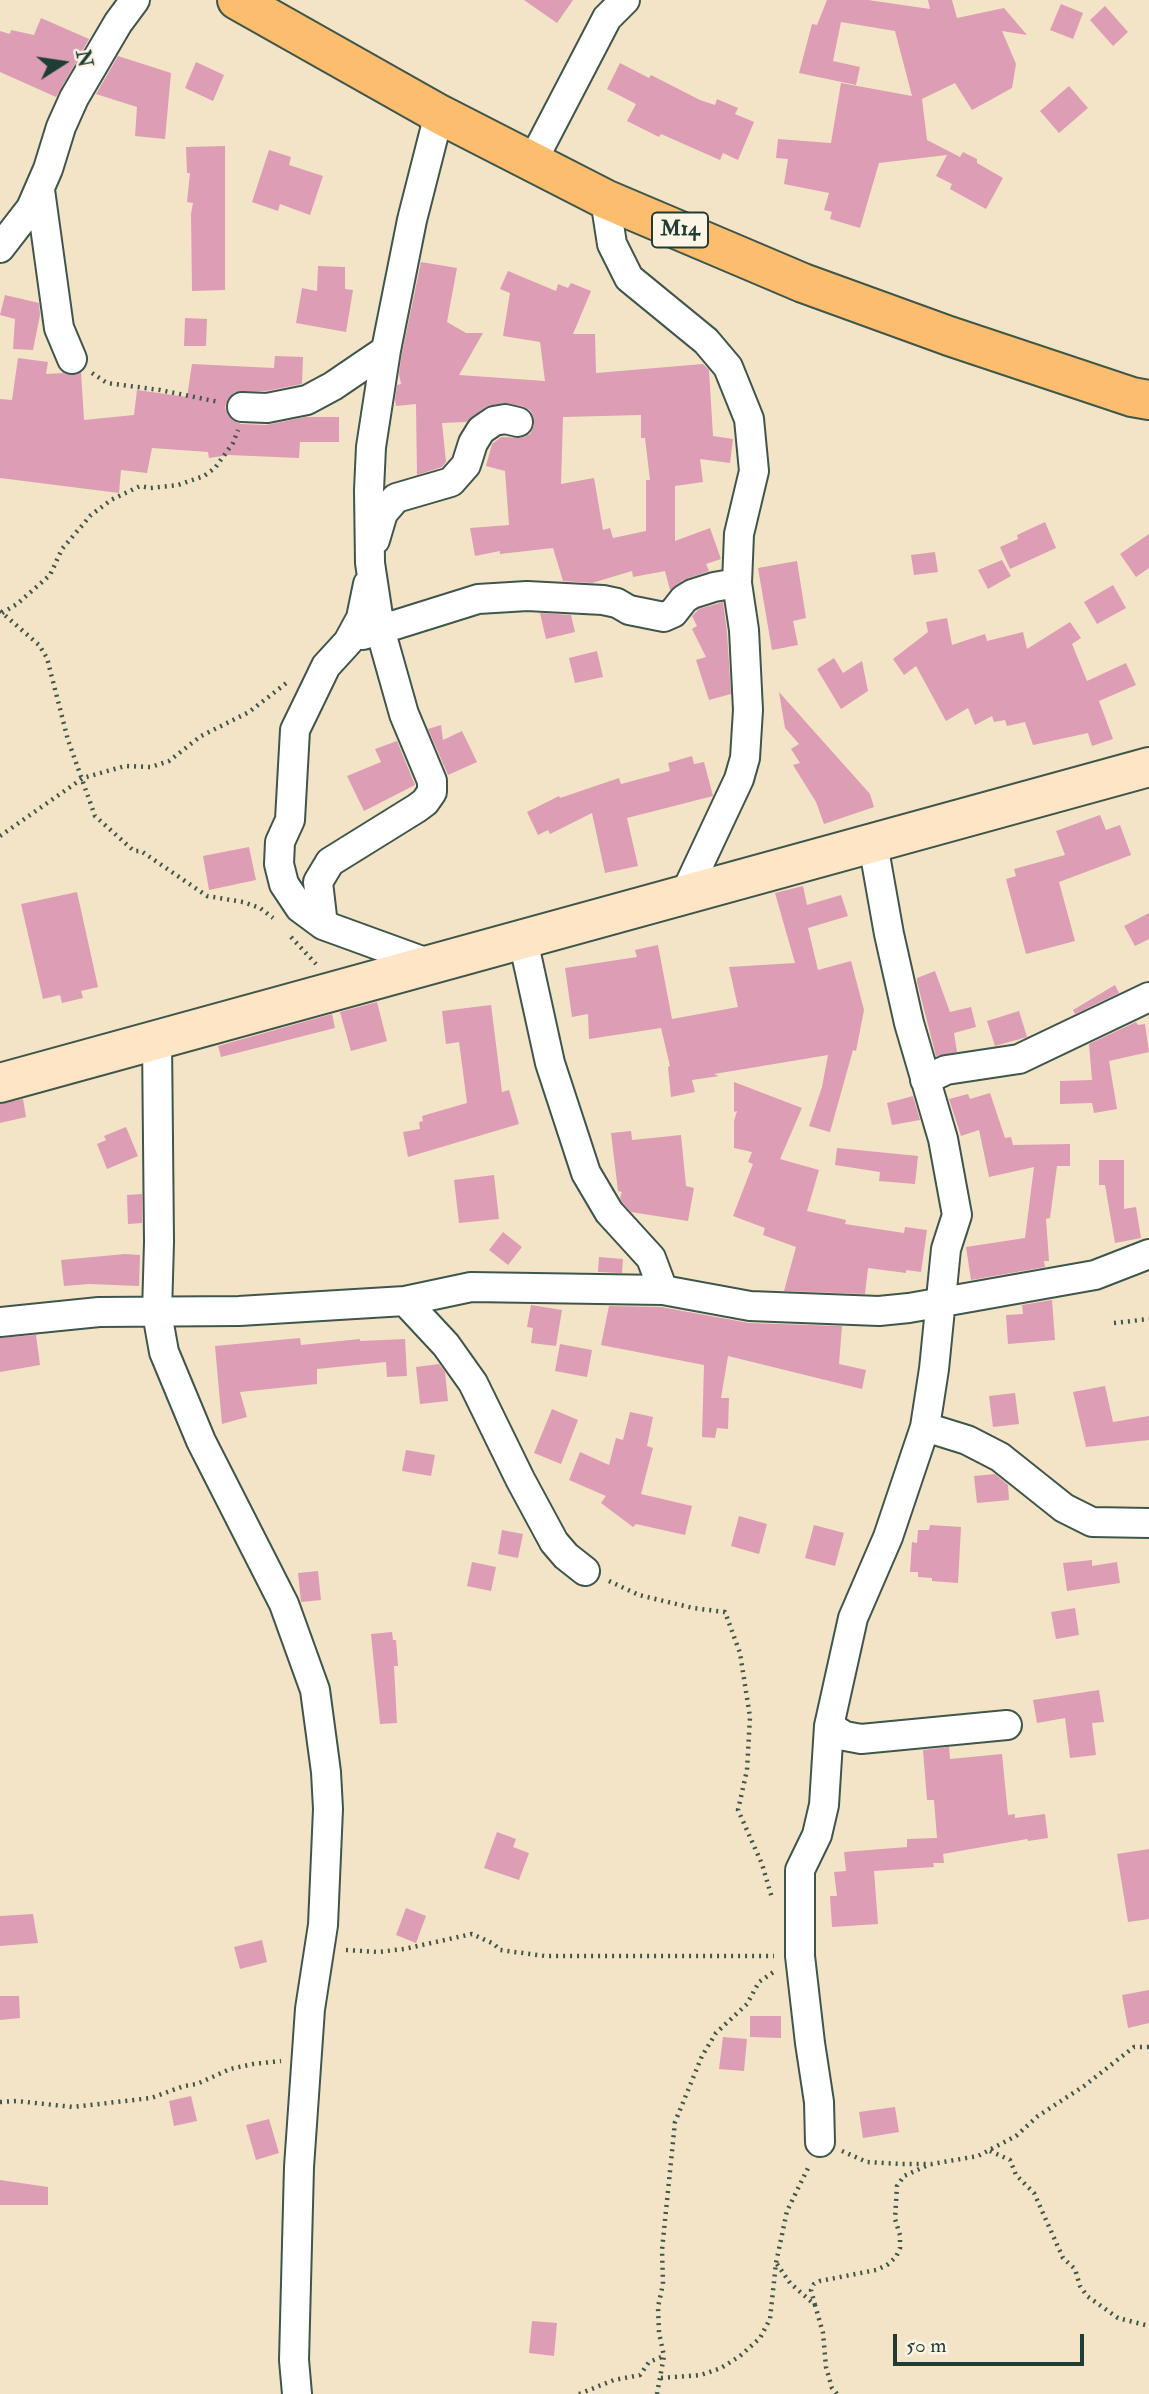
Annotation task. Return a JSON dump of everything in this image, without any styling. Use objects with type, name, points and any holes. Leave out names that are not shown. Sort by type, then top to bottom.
[{"type":"highway","name":"M14","points":[[237,0],[439,114],[605,199],[816,287],[949,337],[1149,400]]},
{"type":"street","points":[[0,248],[31,208],[74,98],[118,23],[135,0]]},
{"type":"street","points":[[532,162],[607,18],[625,0]]},
{"type":"street","points":[[433,965],[323,925],[300,908],[285,884],[279,864],[280,842],[290,820],[295,730],[326,666],[348,642],[361,618],[367,593],[370,563],[371,447],[386,350],[412,220],[439,114]]},
{"type":"street","points":[[40,190],[59,328],[72,359]]},
{"type":"street","points":[[605,199],[612,244],[629,278],[706,341],[728,367],[749,419],[754,471],[739,534],[737,583],[744,630],[748,710],[745,758],[739,779],[684,896]]},
{"type":"street","points":[[242,407],[267,408],[307,400],[386,350]]},
{"type":"street","points":[[323,925],[318,883],[330,862],[417,808],[432,792],[432,781],[404,714],[380,629],[370,563],[383,513],[396,498],[451,482],[466,465],[472,443],[481,430],[494,421],[505,419],[518,422]]},
{"type":"street","points":[[348,642],[380,629],[478,599],[527,596],[603,600],[617,603],[629,610],[664,617],[673,613],[684,599],[692,594],[737,583]]},
{"type":"street","points":[[0,1083],[1149,767]]},
{"type":"street","points":[[820,2143],[820,2102],[800,1956],[800,1870],[817,1835],[824,1805],[829,1726],[853,1618],[888,1537],[925,1427],[946,1249],[957,1215],[943,1139],[909,1023],[873,844]]},
{"type":"street","points":[[523,940],[550,1063],[586,1172],[609,1212],[651,1258],[663,1290]]},
{"type":"street","points":[[925,1080],[946,1070],[1019,1059],[1149,997]]},
{"type":"street","points":[[157,1039],[157,1313],[164,1352],[201,1441],[284,1604],[315,1690],[326,1772],[328,1809],[323,1925],[310,2009],[298,2194],[294,2360],[297,2394]]},
{"type":"street","points":[[0,1322],[99,1312],[239,1311],[405,1301],[471,1287],[663,1290],[750,1306],[878,1311],[1096,1275],[1149,1254]]},
{"type":"street","points":[[405,1301],[446,1345],[473,1383],[554,1542],[585,1571]]},
{"type":"street","points":[[925,1427],[967,1440],[1000,1457],[1064,1508],[1092,1522],[1149,1523]]},
{"type":"street","points":[[829,1726],[845,1736],[861,1739],[1007,1725]]},
{"type":"path","points":[[72,359],[107,383],[160,390],[242,407],[239,427],[233,443],[215,468],[204,476],[189,482],[150,488],[141,486],[111,500],[91,515],[62,549],[50,575],[1,613],[39,645],[47,658],[68,740],[95,816],[134,851],[141,851],[207,897],[243,902],[260,908],[276,920]]},
{"type":"path","points":[[0,836],[83,778],[125,766],[151,767],[169,761],[201,736],[249,712],[303,670],[326,666]]},
{"type":"path","points":[[289,935],[336,990]]},
{"type":"path","points":[[1114,1323],[1149,1318]]},
{"type":"path","points":[[585,1571],[639,1595],[693,1608],[725,1612],[740,1653],[750,1717],[747,1770],[738,1810],[762,1864],[776,1910]]},
{"type":"path","points":[[317,1969],[331,1953],[347,1950],[378,1952],[404,1949],[472,1934],[494,1944],[500,1950],[545,1956],[800,1956]]},
{"type":"path","points":[[657,2394],[664,2356],[659,2333],[658,2307],[663,2284],[661,2260],[675,2122],[702,2056],[716,2032],[747,2004],[759,1982],[800,1956]]},
{"type":"path","points":[[661,2378],[701,2375],[721,2368],[760,2338],[770,2319],[776,2263],[787,2211],[820,2143],[867,2162],[932,2164],[978,2156],[1016,2136],[1038,2116],[1084,2086],[1134,2046],[1149,2047]]},
{"type":"path","points":[[0,2102],[17,2101],[73,2107],[151,2098],[197,2084],[241,2066],[307,2059]]},
{"type":"path","points":[[989,2150],[1010,2160],[1016,2175],[1034,2193],[1063,2258],[1075,2269],[1080,2286],[1087,2296],[1118,2318],[1149,2326]]},
{"type":"path","points":[[837,2394],[832,2388],[826,2367],[823,2333],[811,2290],[814,2284],[820,2281],[876,2270],[896,2257],[900,2248],[900,2235],[895,2219],[897,2186],[904,2176],[932,2164]]},
{"type":"path","points":[[776,2263],[790,2283],[816,2305]]},
{"type":"path","points":[[579,2394],[614,2380],[640,2375],[649,2362],[664,2356]]},
{"type":"building","points":[[524,0],[573,0],[557,23]]},
{"type":"building","points":[[827,0],[868,0],[930,9],[928,0],[952,0],[957,18],[1004,8],[1027,35],[1002,31],[1016,64],[1012,88],[972,110],[955,83],[922,99],[927,140],[960,157],[963,152],[977,159],[977,163],[1003,178],[986,209],[950,189],[952,184],[936,176],[947,155],[879,163],[860,228],[830,219],[832,212],[824,210],[829,193],[784,184],[788,159],[776,158],[778,139],[831,143],[841,83],[912,96],[895,31],[841,22],[833,61],[860,67],[856,85],[799,73],[812,24],[817,25]]},
{"type":"building","points":[[1061,4],[1083,13],[1073,39],[1050,30]]},
{"type":"building","points":[[1105,6],[1128,32],[1113,46],[1090,20]]},
{"type":"building","points":[[41,18],[89,39],[56,97],[0,72],[0,31],[10,34],[11,30],[34,35]]},
{"type":"building","points":[[118,56],[171,73],[165,139],[135,136],[137,107],[96,94]]},
{"type":"building","points":[[196,62],[224,75],[213,101],[185,88]]},
{"type":"building","points":[[620,63],[649,78],[651,75],[700,100],[715,105],[717,99],[738,108],[735,114],[754,122],[738,160],[723,153],[720,160],[661,134],[659,137],[627,121],[636,104],[607,89]]},
{"type":"building","points":[[1069,86],[1088,108],[1059,133],[1040,111]]},
{"type":"building","points":[[225,146],[225,290],[192,291],[193,203],[187,202],[190,173],[187,173],[186,147]]},
{"type":"building","points":[[269,150],[291,157],[289,165],[323,176],[310,215],[280,204],[278,211],[252,202]]},
{"type":"building","points":[[421,262],[457,268],[447,322],[466,333],[483,333],[459,375],[545,381],[540,342],[503,336],[510,293],[500,289],[508,271],[556,291],[558,284],[568,288],[571,283],[591,291],[573,334],[595,334],[596,373],[703,364],[709,370],[713,436],[733,439],[730,463],[700,459],[703,482],[675,486],[675,541],[710,528],[721,559],[706,564],[709,571],[683,580],[670,590],[665,571],[633,577],[632,571],[592,583],[563,581],[553,548],[500,554],[500,551],[475,556],[470,528],[509,525],[505,471],[486,466],[492,444],[501,437],[522,438],[530,434],[534,418],[530,410],[522,406],[503,403],[485,407],[466,422],[442,423],[446,462],[442,467],[417,475],[416,404],[396,406],[395,399],[397,385],[401,384],[399,374]],"holes":[[[641,415],[641,438],[645,438],[650,480],[646,480],[646,531],[613,538],[610,528],[603,530],[594,478],[561,484],[563,417]]]},
{"type":"building","points":[[318,266],[345,267],[345,289],[353,290],[346,332],[296,323],[302,288],[317,291]]},
{"type":"building","points":[[5,295],[39,303],[40,315],[33,350],[13,349],[15,319],[0,315]]},
{"type":"building","points":[[185,318],[207,319],[206,346],[184,346]]},
{"type":"building","points":[[275,356],[303,357],[302,384],[266,391],[235,392],[225,407],[228,415],[241,424],[266,425],[305,417],[339,417],[339,442],[300,442],[299,458],[229,455],[209,458],[208,452],[152,448],[147,473],[121,470],[119,493],[0,478],[0,399],[12,400],[18,358],[48,362],[46,374],[71,375],[81,372],[84,420],[134,415],[137,390],[187,397],[192,364],[274,368]]},
{"type":"building","points":[[1045,522],[1056,548],[1010,569],[1000,547],[1018,539],[1017,535]]},
{"type":"building","points":[[1149,534],[1149,568],[1136,577],[1120,554]]},
{"type":"building","points":[[935,552],[938,572],[914,575],[911,555]]},
{"type":"building","points":[[1002,560],[1011,576],[988,589],[978,570]]},
{"type":"building","points":[[797,561],[806,618],[793,621],[798,645],[772,650],[758,568]]},
{"type":"building","points":[[1113,585],[1126,608],[1097,624],[1084,602]]},
{"type":"building","points":[[723,602],[731,694],[709,700],[696,660],[706,657],[692,629],[697,626],[692,616],[699,609]]},
{"type":"building","points":[[540,613],[571,615],[575,632],[546,639]]},
{"type":"building","points":[[947,618],[952,645],[985,634],[987,641],[1023,632],[1027,649],[1070,622],[1081,638],[1072,644],[1087,681],[1126,663],[1136,685],[1099,701],[1113,739],[1092,746],[1088,733],[1033,745],[1025,722],[1007,726],[1005,720],[994,722],[992,716],[975,725],[968,708],[946,721],[916,666],[904,675],[893,659],[928,632],[926,622]]},
{"type":"building","points":[[597,651],[603,677],[575,683],[569,658]]},
{"type":"building","points":[[834,658],[843,673],[862,661],[868,691],[841,709],[817,669]]},
{"type":"building","points":[[779,692],[870,794],[874,807],[824,824],[816,802],[793,765],[800,763],[791,749],[799,744],[785,728]]},
{"type":"building","points":[[441,725],[443,740],[462,731],[477,762],[448,775],[428,729]]},
{"type":"building","points":[[397,741],[415,785],[364,811],[347,776],[381,762],[375,749]]},
{"type":"building","points":[[692,756],[694,764],[704,762],[713,796],[627,818],[638,866],[605,873],[592,813],[550,834],[548,830],[538,835],[527,812],[559,796],[560,798],[619,778],[621,784],[670,771],[668,763]]},
{"type":"building","points":[[1100,815],[1106,830],[1120,825],[1131,855],[1059,882],[1075,941],[1026,954],[1006,879],[1016,876],[1014,869],[1065,855],[1056,831]]},
{"type":"building","points":[[249,847],[256,880],[209,890],[203,856]]},
{"type":"building","points":[[803,886],[807,905],[841,895],[848,916],[808,928],[818,970],[851,961],[864,1010],[856,1051],[853,1050],[830,1132],[809,1126],[822,1087],[828,1055],[714,1074],[719,1076],[692,1080],[695,1092],[671,1097],[670,1066],[661,1028],[589,1039],[588,1014],[572,1017],[565,968],[637,957],[635,950],[658,945],[672,1019],[738,1007],[729,967],[795,963],[775,893]]},
{"type":"building","points":[[77,892],[98,987],[81,991],[83,998],[62,1003],[60,995],[43,999],[21,904]]},
{"type":"building","points":[[1149,913],[1149,939],[1135,946],[1124,926]]},
{"type":"building","points":[[935,971],[950,1012],[971,1007],[976,1027],[954,1033],[957,1052],[936,1056],[917,982],[917,978]]},
{"type":"building","points":[[1115,985],[1119,993],[1075,1014],[1073,1010]]},
{"type":"building","points":[[377,1002],[387,1041],[351,1051],[340,1012]]},
{"type":"building","points":[[491,1005],[502,1092],[509,1090],[519,1124],[408,1157],[403,1132],[420,1129],[422,1116],[467,1103],[459,1042],[446,1044],[442,1011]]},
{"type":"building","points":[[1019,1011],[1027,1037],[995,1046],[987,1021]]},
{"type":"building","points":[[332,1014],[335,1028],[221,1057],[218,1046]]},
{"type":"building","points":[[1136,1022],[1138,1025],[1145,1024],[1149,1052],[1109,1061],[1117,1109],[1094,1113],[1092,1103],[1060,1104],[1060,1081],[1092,1080],[1089,1044]]},
{"type":"building","points":[[734,1082],[802,1108],[780,1159],[819,1170],[807,1211],[846,1220],[845,1224],[904,1233],[905,1227],[927,1230],[921,1272],[906,1270],[906,1273],[868,1268],[865,1294],[784,1291],[796,1247],[763,1235],[765,1228],[733,1216],[753,1164],[748,1162],[752,1152],[734,1148],[734,1121],[737,1111],[734,1112]]},
{"type":"building","points":[[990,1093],[1005,1138],[1011,1137],[1013,1145],[1070,1144],[1070,1166],[1057,1166],[1050,1218],[1046,1219],[1049,1261],[1044,1261],[1045,1267],[971,1280],[966,1247],[1025,1238],[1034,1167],[989,1177],[979,1130],[961,1136],[949,1099],[968,1094],[970,1099]]},
{"type":"building","points":[[913,1096],[920,1120],[892,1125],[887,1103]]},
{"type":"building","points":[[23,1099],[26,1117],[0,1123],[0,1104]]},
{"type":"building","points":[[126,1127],[138,1156],[107,1169],[97,1144],[106,1140],[104,1136]]},
{"type":"building","points":[[631,1131],[632,1140],[681,1135],[686,1186],[694,1188],[688,1221],[631,1212],[622,1202],[622,1192],[618,1191],[611,1133]]},
{"type":"building","points":[[837,1148],[918,1156],[915,1184],[879,1181],[880,1172],[835,1165]]},
{"type":"building","points":[[1099,1160],[1124,1160],[1124,1209],[1136,1207],[1141,1238],[1115,1243],[1105,1185],[1099,1185]]},
{"type":"building","points":[[494,1175],[499,1219],[459,1223],[454,1180]]},
{"type":"building","points":[[142,1194],[142,1223],[128,1224],[127,1195]]},
{"type":"building","points":[[503,1232],[522,1247],[508,1265],[489,1250]]},
{"type":"building","points":[[140,1255],[139,1286],[64,1286],[61,1260]]},
{"type":"building","points":[[599,1257],[623,1259],[622,1273],[598,1272]]},
{"type":"building","points":[[1052,1300],[1055,1340],[1008,1344],[1006,1315],[1023,1314],[1022,1305]]},
{"type":"building","points":[[531,1305],[562,1310],[556,1346],[531,1343],[533,1328],[527,1327]]},
{"type":"building","points":[[609,1306],[661,1307],[749,1323],[842,1326],[839,1364],[866,1370],[862,1389],[728,1356],[721,1398],[729,1398],[728,1429],[717,1428],[715,1438],[702,1437],[704,1365],[601,1345]]},
{"type":"building","points":[[36,1335],[40,1365],[0,1372],[0,1338]]},
{"type":"building","points":[[300,1338],[301,1345],[360,1339],[405,1339],[407,1376],[387,1377],[386,1362],[317,1369],[317,1384],[240,1392],[247,1417],[222,1424],[215,1346]]},
{"type":"building","points":[[560,1344],[592,1350],[587,1377],[555,1371]]},
{"type":"building","points":[[439,1364],[445,1372],[448,1401],[420,1404],[416,1367]]},
{"type":"building","points":[[1105,1386],[1113,1422],[1149,1416],[1149,1440],[1086,1447],[1073,1392]]},
{"type":"building","points":[[1015,1393],[1019,1424],[993,1427],[989,1396]]},
{"type":"building","points":[[552,1409],[578,1420],[561,1464],[534,1453]]},
{"type":"building","points":[[630,1412],[653,1417],[647,1446],[653,1448],[641,1494],[692,1506],[685,1535],[636,1524],[633,1527],[601,1503],[606,1496],[569,1480],[580,1452],[609,1465],[616,1438],[623,1440]]},
{"type":"building","points":[[406,1450],[435,1455],[431,1476],[402,1471]]},
{"type":"building","points":[[995,1474],[1008,1485],[1009,1500],[977,1503],[974,1476]]},
{"type":"building","points":[[739,1516],[767,1524],[759,1554],[731,1546]]},
{"type":"building","points":[[814,1525],[844,1533],[835,1566],[805,1558]]},
{"type":"building","points":[[930,1525],[961,1527],[958,1583],[932,1581],[932,1578],[918,1577],[918,1572],[910,1572],[912,1542],[917,1543],[918,1530],[929,1530]]},
{"type":"building","points":[[502,1530],[523,1534],[518,1558],[498,1554]]},
{"type":"building","points":[[1092,1560],[1092,1566],[1117,1562],[1120,1583],[1067,1591],[1063,1563]]},
{"type":"building","points":[[472,1562],[496,1567],[491,1591],[467,1586]]},
{"type":"building","points":[[318,1571],[321,1600],[301,1602],[298,1573]]},
{"type":"building","points":[[1075,1608],[1079,1635],[1056,1639],[1051,1612]]},
{"type":"building","points":[[392,1632],[393,1640],[396,1640],[398,1666],[394,1666],[397,1723],[380,1724],[371,1634]]},
{"type":"building","points":[[1099,1690],[1104,1722],[1092,1723],[1096,1755],[1070,1758],[1065,1718],[1037,1723],[1033,1700]]},
{"type":"building","points":[[949,1747],[950,1759],[1002,1754],[1008,1815],[1015,1814],[1015,1818],[1045,1814],[1048,1838],[1027,1839],[943,1854],[944,1863],[933,1863],[934,1867],[874,1871],[878,1924],[832,1927],[830,1896],[837,1896],[834,1872],[846,1871],[844,1852],[907,1847],[907,1839],[937,1838],[934,1800],[927,1800],[923,1750]]},
{"type":"building","points":[[497,1832],[516,1839],[513,1847],[529,1853],[519,1880],[484,1868]]},
{"type":"building","points":[[1149,1849],[1149,1919],[1128,1922],[1117,1854]]},
{"type":"building","points":[[406,1908],[426,1916],[416,1943],[396,1935]]},
{"type":"building","points":[[33,1914],[38,1943],[0,1946],[0,1916]]},
{"type":"building","points":[[262,1940],[267,1962],[240,1969],[234,1947]]},
{"type":"building","points":[[1149,1990],[1149,2023],[1128,2028],[1122,1995]]},
{"type":"building","points":[[0,1996],[19,1996],[20,2018],[0,2020]]},
{"type":"building","points":[[750,2016],[781,2016],[781,2038],[750,2037]]},
{"type":"building","points":[[723,2037],[747,2039],[744,2071],[719,2069]]},
{"type":"building","points":[[191,2096],[197,2121],[174,2126],[169,2101]]},
{"type":"building","points":[[895,2107],[899,2132],[863,2138],[859,2112]]},
{"type":"building","points":[[269,2119],[279,2153],[256,2160],[246,2125]]},
{"type":"building","points":[[0,2180],[48,2187],[48,2205],[0,2205]]},
{"type":"building","points":[[532,2321],[557,2323],[554,2356],[529,2353]]}]
